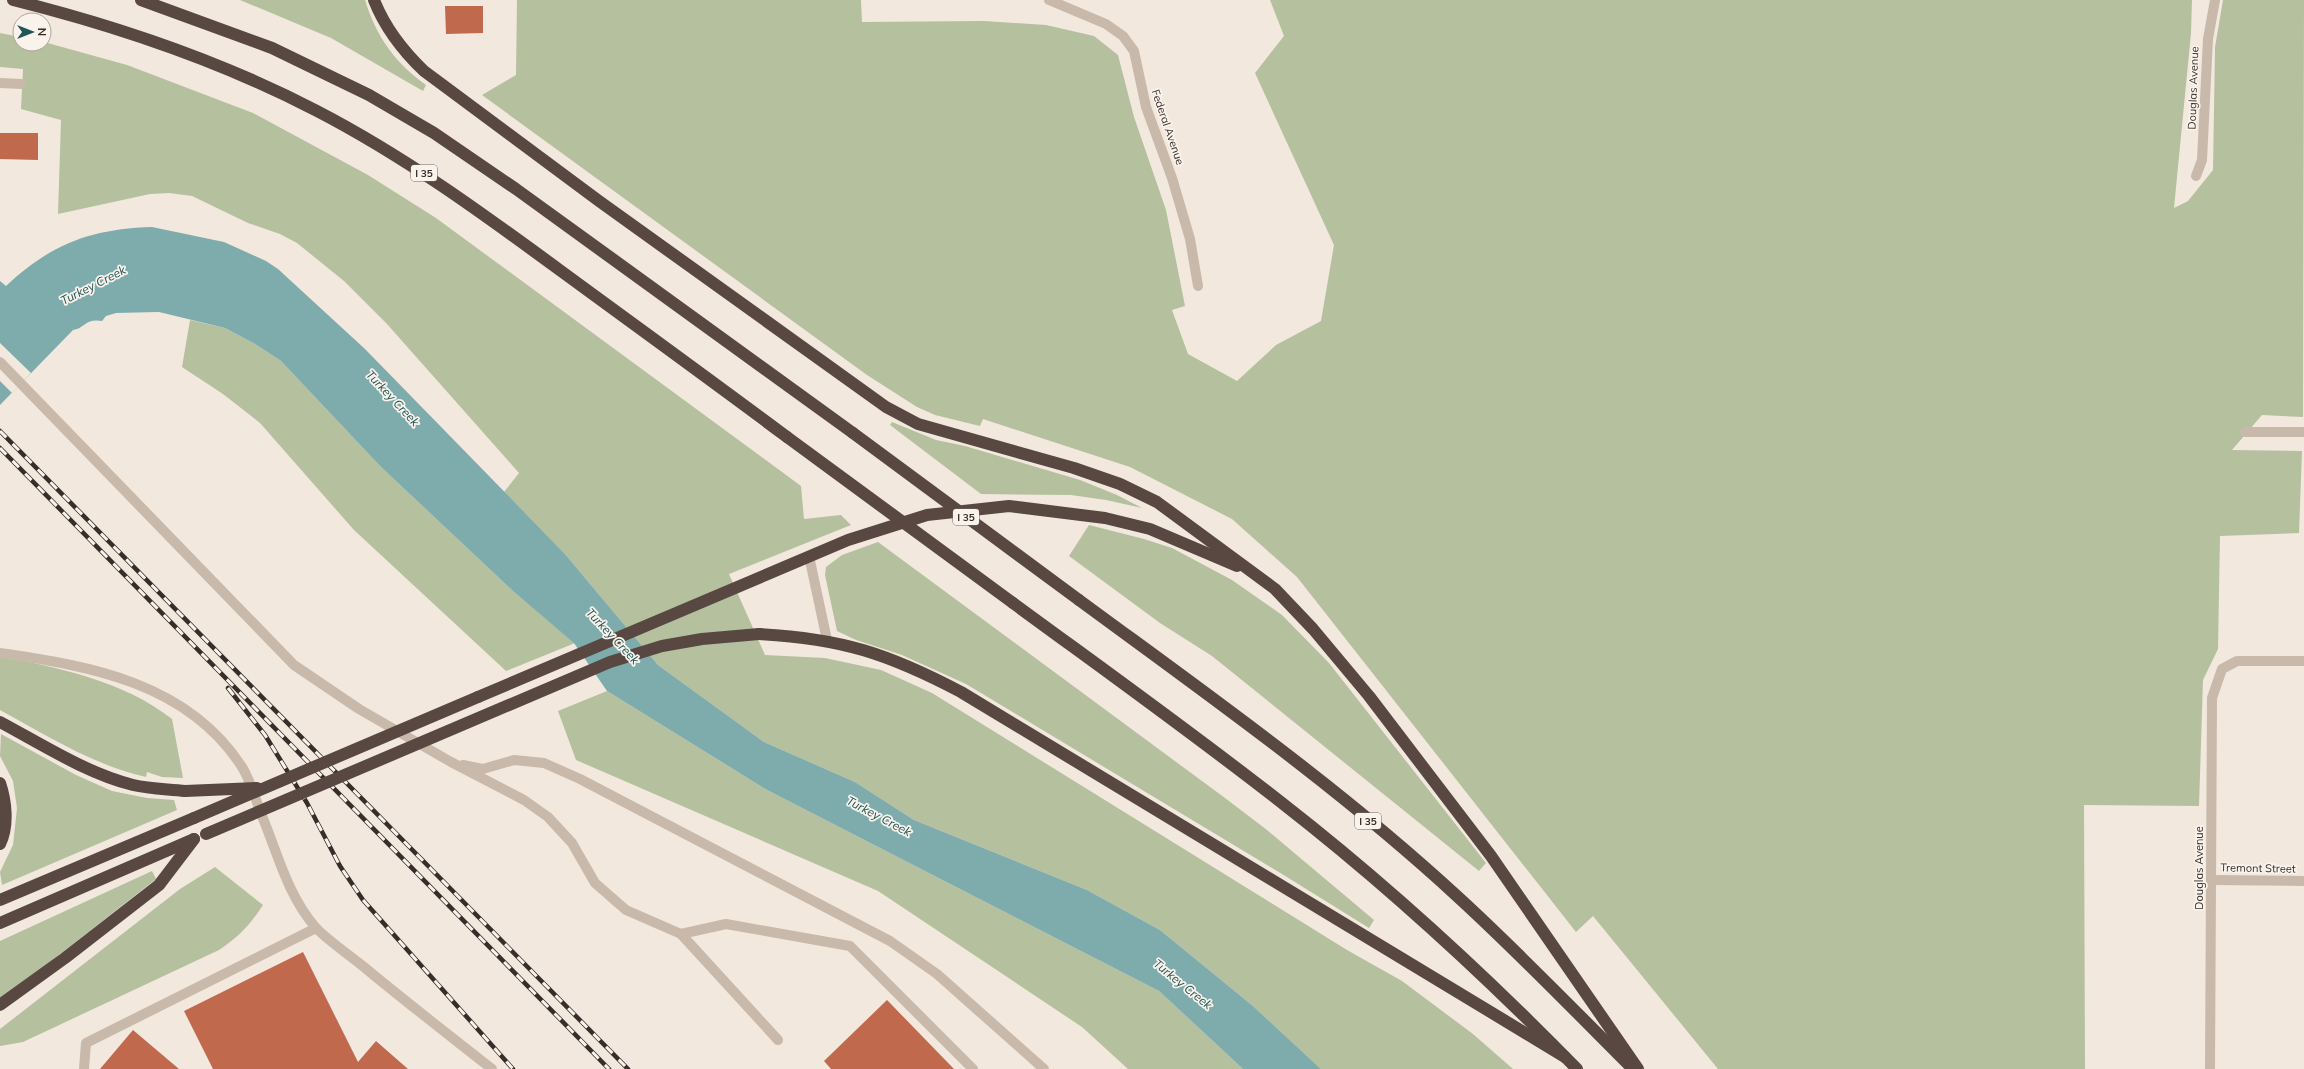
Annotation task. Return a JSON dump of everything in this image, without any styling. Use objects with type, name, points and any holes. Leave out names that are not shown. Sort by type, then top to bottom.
[{"type":"highway","name":"I 35","points":[[13,0],[86,19],[234,72],[316,110],[398,156],[470,204],[1013,603],[1283,804],[1415,916],[1492,985],[1577,1069]]},
{"type":"highway","name":"I 35","points":[[141,0],[272,48],[369,95],[434,134],[516,189],[853,433],[1245,722],[1405,851],[1458,897],[1633,1069]]},
{"type":"highway","points":[[374,0],[391,35],[406,54],[424,71],[606,206],[886,407],[918,424],[1074,468],[1120,484],[1157,502],[1257,574],[1275,589],[1313,629],[1369,696],[1492,856],[1638,1069]]},
{"type":"highway","points":[[0,900],[809,556],[887,526],[927,515],[1009,506],[1105,518],[1150,529],[1257,574]]},
{"type":"highway","points":[[0,923],[610,662],[662,646],[702,639],[759,634],[800,636],[827,640],[884,656],[915,668],[961,692],[1565,1057]]},
{"type":"highway","points":[[0,722],[87,769],[111,779],[134,785],[185,791],[264,788]]},
{"type":"highway","points":[[0,783],[5,798],[4,835],[0,844]]},
{"type":"highway","points":[[0,1005],[66,958],[159,885],[194,839]]},
{"type":"street","name":"Federal Avenue","points":[[1049,0],[1106,24],[1123,36],[1134,51],[1146,107],[1172,178],[1190,239],[1198,286]]},
{"type":"street","name":"Douglas Avenue","points":[[2196,176],[2202,160],[2208,39],[2215,0]]},
{"type":"street","points":[[0,83],[20,84]]},
{"type":"street","points":[[0,362],[294,665],[346,701],[451,762],[524,800],[548,817],[572,843],[595,883],[626,910],[681,934],[778,1040]]},
{"type":"street","points":[[2244,432],[2304,432]]},
{"type":"street","points":[[809,556],[827,640]]},
{"type":"street","points":[[0,653],[48,660],[101,671],[148,688],[179,706],[208,727],[242,768],[262,814],[290,889],[316,928],[410,1006],[492,1069]]},
{"type":"street","name":"Douglas Avenue","points":[[2210,1069],[2212,698],[2222,669],[2237,661],[2304,661]]},
{"type":"street","points":[[451,762],[483,769],[514,760],[544,763],[587,783],[890,941],[936,974],[1044,1069]]},
{"type":"street","name":"Tremont Street","points":[[2211,880],[2304,881]]},
{"type":"street","points":[[681,934],[726,924],[850,946],[973,1069]]},
{"type":"street","points":[[84,1069],[86,1043],[316,928]]},
{"type":"green space","points":[[240,0],[365,0],[375,25],[388,48],[405,68],[426,85],[423,91],[331,38]]},
{"type":"green space","points":[[517,0],[861,0],[862,22],[984,21],[1046,25],[1094,36],[1118,55],[1134,117],[1166,210],[1185,306],[1172,310],[1188,354],[1237,381],[1276,345],[1321,321],[1334,245],[1255,73],[1284,36],[1270,0],[2192,0],[2191,33],[2174,208],[2188,201],[2213,170],[2215,47],[2223,0],[2304,0],[2303,417],[2262,415],[2232,450],[2302,451],[2299,533],[2220,536],[2218,649],[2203,680],[2199,806],[2084,805],[2085,1069],[1718,1069],[1593,916],[1576,932],[1297,577],[1232,519],[1130,467],[983,419],[980,426],[935,415],[917,407],[867,375],[482,95],[516,75]]},
{"type":"green space","points":[[0,33],[12,35],[12,52],[52,52],[52,44],[127,65],[253,113],[368,175],[436,218],[801,486],[804,519],[841,515],[851,525],[729,574],[765,655],[825,658],[881,670],[932,693],[1347,950],[1402,981],[1473,1034],[1513,1069],[1321,1069],[1253,1006],[1160,930],[1087,890],[914,820],[855,782],[764,742],[658,665],[565,554],[504,492],[519,473],[387,324],[344,281],[297,243],[280,234],[248,223],[192,196],[169,193],[150,194],[58,214],[61,120],[21,109],[23,69],[0,67]]},
{"type":"green space","points":[[190,320],[225,328],[255,344],[281,361],[380,466],[514,592],[575,643],[506,671],[354,530],[260,423],[223,394],[182,367]]},
{"type":"green space","points":[[892,422],[936,440],[965,446],[1080,480],[1117,495],[1142,508],[1106,500],[1071,495],[981,494],[890,425]]},
{"type":"green space","points":[[1089,525],[1172,548],[1232,580],[1282,615],[1329,663],[1486,863],[1479,871],[1212,656],[1160,623],[1069,556]]},
{"type":"green space","points":[[878,542],[1267,830],[1374,920],[1369,928],[966,684],[902,655],[856,640],[837,631],[825,575],[826,567],[842,555]]},
{"type":"green space","points":[[0,656],[68,671],[90,678],[133,695],[153,706],[172,719],[183,778],[162,777],[147,772],[146,777],[126,772],[71,749],[0,710]]},
{"type":"green space","points":[[607,691],[767,790],[1159,991],[1243,1069],[1128,1069],[1082,1027],[878,891],[576,760],[558,711]]},
{"type":"green space","points":[[1,734],[76,775],[112,791],[147,798],[174,800],[177,810],[2,885],[0,872],[13,845],[17,808],[13,781],[0,756]]},
{"type":"green space","points":[[215,867],[263,905],[248,925],[233,940],[219,950],[23,1042],[0,1046],[0,1029],[180,889]]},
{"type":"green space","points":[[152,871],[156,879],[0,1001],[0,941]]},
{"type":"water","name":"Turkey Creek","points":[[152,227],[224,242],[266,261],[278,269],[365,349],[565,554],[658,665],[764,742],[855,782],[914,820],[1087,890],[1160,930],[1253,1006],[1321,1069],[1243,1069],[1159,991],[767,790],[607,691],[574,643],[514,592],[380,466],[281,361],[255,344],[225,328],[159,312],[116,313],[106,316],[102,321],[96,320],[88,322],[80,328],[73,330],[0,405],[0,281],[6,286],[39,259],[56,249],[90,235],[130,228]]},
{"type":"pier","points":[[0,343],[31,373],[12,393],[0,381]]},
{"type":"building","points":[[445,6],[483,6],[483,33],[446,34]]},
{"type":"building","points":[[0,133],[38,133],[38,160],[0,159]]},
{"type":"building","points":[[303,952],[358,1062],[376,1041],[408,1069],[213,1069],[184,1011]]},
{"type":"building","points":[[887,1000],[954,1069],[831,1069],[824,1061]]},
{"type":"building","points":[[133,1030],[179,1069],[100,1069]]},
{"type":"railway","points":[[0,431],[628,1069]]},
{"type":"railway","points":[[0,448],[609,1069]]},
{"type":"railway","points":[[228,688],[265,735],[307,803],[340,866],[363,900],[513,1069]]}]
